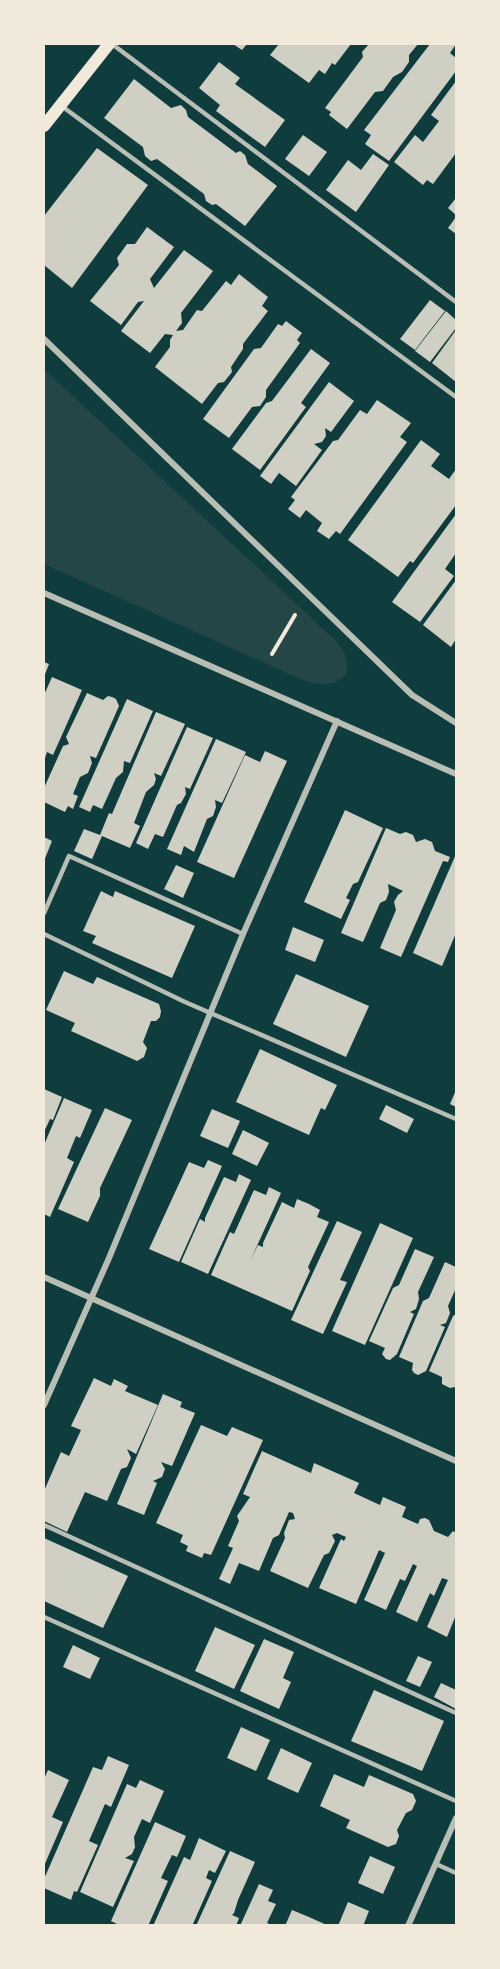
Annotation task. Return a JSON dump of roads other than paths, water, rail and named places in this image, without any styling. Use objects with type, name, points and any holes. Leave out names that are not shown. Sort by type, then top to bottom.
[{"type":"main road","points":[[44,126],[110,44]]},
{"type":"street","points":[[44,339],[412,695],[456,723]]},
{"type":"street","points":[[44,593],[456,774]]},
{"type":"street","points":[[44,1405],[243,934],[338,721]]},
{"type":"street","points":[[44,1277],[456,1461]]},
{"type":"street","points":[[408,1926],[456,1818]]},
{"type":"lane","points":[[110,44],[456,302]]},
{"type":"lane","points":[[60,105],[456,397]]},
{"type":"lane","points":[[44,913],[69,856],[243,934]]},
{"type":"lane","points":[[44,934],[185,1002],[456,1119]]},
{"type":"lane","points":[[44,1525],[456,1713]]},
{"type":"lane","points":[[44,1617],[456,1801]]},
{"type":"lane","points":[[436,1864],[456,1873]]}]
